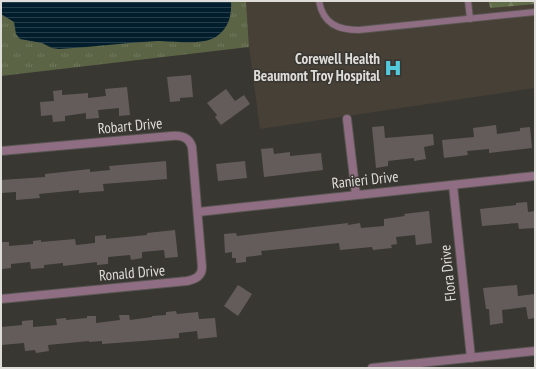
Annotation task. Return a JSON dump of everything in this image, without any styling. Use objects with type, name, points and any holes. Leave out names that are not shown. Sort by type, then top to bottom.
[{"type":"street","points":[[347,119],[356,195]]},
{"type":"street","name":"Robart Drive","points":[[1,151],[179,135],[188,139],[192,147],[198,212]]},
{"type":"street","name":"Ranieri Drive","points":[[198,212],[535,176]]},
{"type":"street","name":"Flora Drive","points":[[453,184],[471,358]]},
{"type":"street","name":"Ronald Drive","points":[[1,299],[194,280],[199,277],[202,271],[198,212]]},
{"type":"street","points":[[372,368],[535,351]]},
{"type":"lane","points":[[319,1],[326,18],[334,25],[344,30],[359,30],[535,12]]},
{"type":"lane","points":[[468,1],[470,19]]},
{"type":"shaded area","name":"Corewell Health Beaumont Troy Hospital","points":[[246,1],[535,1],[535,88],[260,129],[249,47]]},
{"type":"green space","points":[[1,1],[246,1],[249,47],[1,76]]},
{"type":"green space","points":[[489,1],[535,1],[535,4],[490,8]]},
{"type":"water","points":[[1,1],[231,1],[231,6],[229,20],[221,33],[204,41],[157,41],[59,49],[52,48],[42,43],[20,39],[16,34],[14,22],[1,14]]},
{"type":"building","points":[[191,75],[193,97],[180,98],[180,101],[170,102],[167,77]]},
{"type":"building","points":[[127,87],[130,115],[119,116],[119,108],[98,110],[99,118],[86,119],[86,113],[65,116],[65,121],[53,122],[52,115],[41,116],[40,102],[54,101],[53,91],[62,90],[62,95],[88,93],[88,98],[106,96],[105,89]]},
{"type":"building","points":[[226,89],[235,101],[244,95],[250,104],[221,125],[215,117],[217,115],[207,103]]},
{"type":"building","points":[[496,125],[497,134],[520,131],[520,128],[530,127],[532,148],[489,153],[489,149],[467,151],[468,155],[444,158],[442,140],[474,137],[473,128]]},
{"type":"building","points":[[384,126],[385,138],[433,134],[434,145],[424,147],[426,159],[414,161],[414,158],[388,161],[388,166],[376,168],[372,127]]},
{"type":"building","points":[[273,148],[274,154],[290,152],[290,156],[321,153],[323,170],[264,177],[261,149]]},
{"type":"building","points":[[166,161],[167,179],[103,184],[104,191],[79,193],[79,190],[39,194],[40,198],[16,200],[16,192],[1,193],[1,180],[45,177],[45,174],[90,169],[90,172],[110,170],[109,166]]},
{"type":"building","points":[[245,161],[247,178],[218,181],[216,164]]},
{"type":"building","points":[[527,202],[528,212],[535,211],[535,228],[519,229],[518,223],[482,226],[480,209],[516,205],[516,203]]},
{"type":"building","points":[[429,211],[432,243],[416,245],[415,235],[396,237],[397,244],[391,245],[392,248],[373,250],[372,247],[340,250],[339,243],[261,251],[262,255],[246,257],[246,262],[236,263],[236,258],[232,258],[232,252],[225,253],[224,234],[236,233],[237,236],[348,223],[348,225],[360,223],[361,228],[384,226],[384,219],[405,216],[404,214]]},
{"type":"building","points":[[175,230],[178,257],[165,258],[164,250],[142,252],[142,258],[131,260],[130,255],[108,257],[108,264],[97,265],[97,262],[63,266],[63,263],[44,265],[44,268],[31,269],[30,262],[11,264],[11,268],[2,269],[1,242],[9,242],[9,246],[33,244],[33,241],[41,240],[41,242],[75,239],[76,245],[95,243],[95,236],[106,235],[106,239],[147,235],[147,233]]},
{"type":"building","points":[[238,285],[252,294],[238,316],[224,306]]},
{"type":"building","points":[[517,285],[518,296],[535,294],[535,318],[528,319],[526,307],[502,310],[503,323],[490,325],[489,309],[486,309],[483,288]]},
{"type":"building","points":[[176,311],[177,314],[198,312],[199,319],[215,318],[217,337],[198,339],[197,331],[179,333],[179,338],[102,344],[102,341],[89,341],[48,345],[49,351],[36,353],[35,350],[25,351],[24,343],[1,345],[1,327],[22,325],[22,321],[33,320],[33,327],[57,325],[56,319],[66,318],[66,320],[96,316],[96,323],[120,320],[119,315],[129,315],[130,320],[166,315],[166,312]]},
{"type":"place","name":"Corewell Health Beaumont Troy Hospital","points":[[393,68]]}]
